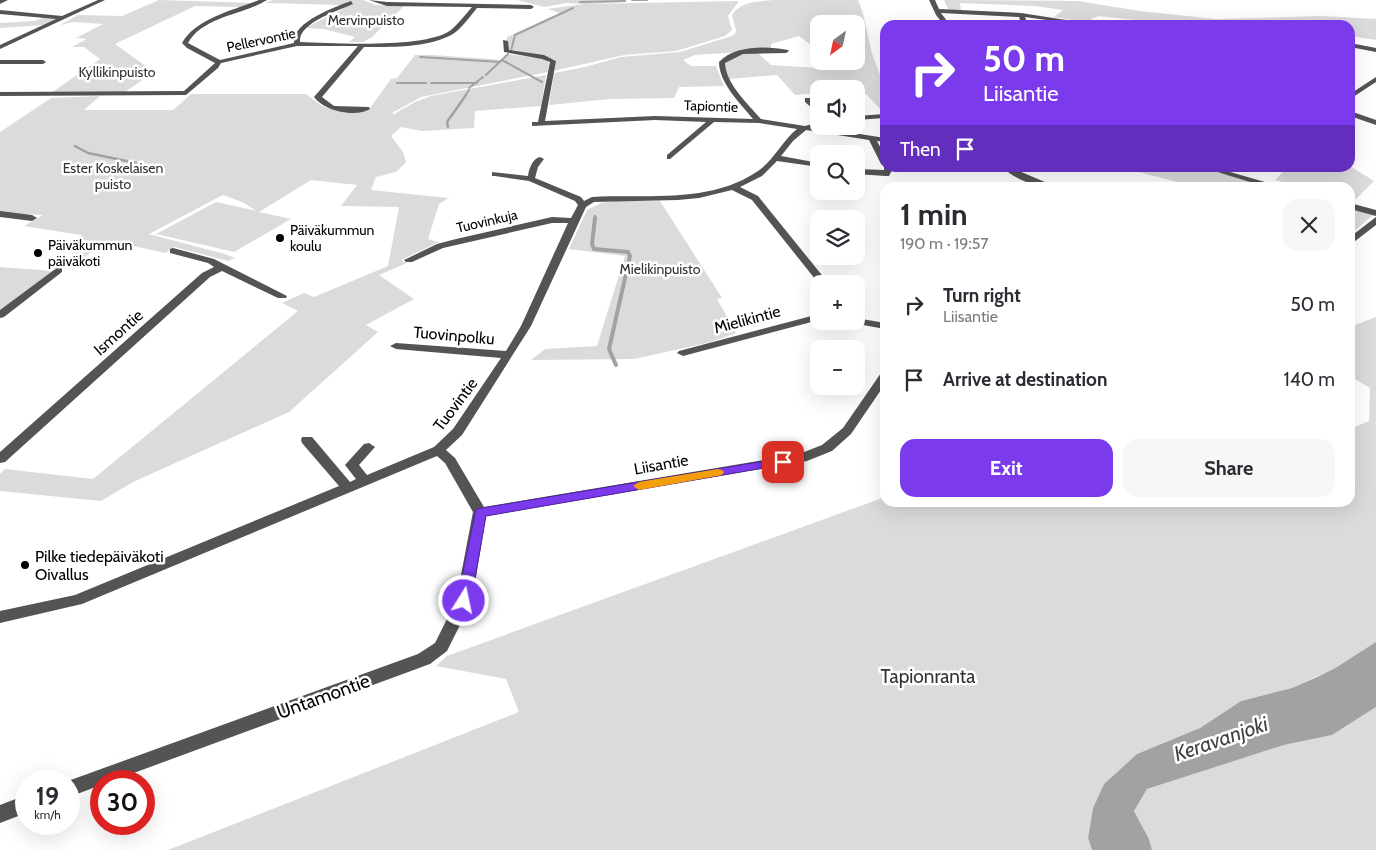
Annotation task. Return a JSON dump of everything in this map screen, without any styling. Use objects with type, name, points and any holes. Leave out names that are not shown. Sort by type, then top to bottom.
[{"type":"street","points":[[0,2],[6,0]]},
{"type":"street","points":[[0,47],[102,0]]},
{"type":"street","points":[[0,94],[186,93],[216,67],[219,62],[189,47],[185,43],[188,36],[207,24],[264,0]]},
{"type":"street","points":[[372,0],[387,4],[531,7]]},
{"type":"street","points":[[932,0],[943,20]]},
{"type":"street","points":[[297,44],[298,31],[306,25],[351,3]]},
{"type":"street","name":"Pellervontie","points":[[219,62],[297,44],[416,43],[445,36],[452,32],[474,7]]},
{"type":"street","points":[[937,11],[1021,15],[1060,20]]},
{"type":"street","points":[[0,12],[62,18]]},
{"type":"street","points":[[1021,15],[1023,20]]},
{"type":"street","name":"Tapiontie","points":[[505,41],[506,51],[544,57],[553,61],[538,123],[655,118],[759,121],[880,139]]},
{"type":"street","points":[[363,44],[318,93],[319,99],[329,106],[366,109]]},
{"type":"street","points":[[1355,46],[1376,50]]},
{"type":"street","points":[[759,121],[735,93],[722,70],[722,62],[729,56],[742,53],[786,51]]},
{"type":"street","points":[[0,62],[44,62]]},
{"type":"street","points":[[1355,94],[1376,79]]},
{"type":"street","points":[[0,102],[12,94]]},
{"type":"street","points":[[1355,114],[1376,122]]},
{"type":"street","points":[[865,117],[880,116]]},
{"type":"street","points":[[670,158],[713,119]]},
{"type":"street","points":[[495,174],[531,179],[578,199],[583,205],[592,200],[686,197],[714,193],[733,187],[760,174],[800,131],[810,127]]},
{"type":"street","points":[[872,138],[880,154]]},
{"type":"street","points":[[775,158],[810,164]]},
{"type":"street","points":[[531,179],[534,167],[540,159]]},
{"type":"street","points":[[865,172],[886,174],[887,172]]},
{"type":"street","points":[[1015,172],[1037,182]]},
{"type":"street","points":[[1223,172],[1260,182]]},
{"type":"street","points":[[733,187],[755,198],[817,275]]},
{"type":"street","name":"Tuovintie","points":[[0,617],[77,600],[111,588],[439,450],[458,432],[509,355],[526,326],[583,205]]},
{"type":"street","points":[[1355,207],[1376,213]]},
{"type":"street","points":[[0,214],[32,218]]},
{"type":"street","name":"Tuovinkuja","points":[[409,260],[440,246],[459,241],[552,220],[574,222]]},
{"type":"street","points":[[1355,238],[1376,220]]},
{"type":"street","points":[[173,251],[211,261],[282,296]]},
{"type":"street","name":"Ismontie","points":[[0,459],[206,275],[221,267]]},
{"type":"street","points":[[0,315],[58,270]]},
{"type":"street","name":"Mielikintie","points":[[683,353],[810,319]]},
{"type":"street","points":[[865,323],[880,325]]},
{"type":"street","name":"Tuovinpolku","points":[[396,346],[509,355]]},
{"type":"street","name":"Liisantie","points":[[480,512],[802,458],[827,448],[847,431],[880,383]]},
{"type":"street","points":[[307,440],[348,488]]},
{"type":"street","points":[[365,481],[352,465],[369,448]]},
{"type":"street","points":[[439,450],[450,461],[480,512]]},
{"type":"street","name":"Untamontie","points":[[80,784],[424,659],[441,647],[464,601],[480,512]]},
{"type":"street","points":[[0,814],[15,808]]},
{"type":"green space","name":"Kyllikinpuisto","points":[[159,0],[253,3],[241,7],[195,6],[115,44],[154,72],[125,92],[51,93],[100,59],[84,47],[72,47],[87,39],[76,38],[103,24],[74,22],[60,25],[78,15],[122,16]]},
{"type":"green space","name":"Mervinpuisto","points":[[273,0],[363,0],[375,5],[404,6],[372,37],[363,42],[349,42],[355,37],[324,29],[305,28],[343,9],[337,8],[343,5],[265,3]]},
{"type":"green space","points":[[517,0],[625,0],[627,2],[588,4],[739,1],[728,16],[732,30],[725,36],[676,51],[624,55],[553,71],[556,61],[554,59],[507,50],[507,37],[560,13],[547,9],[584,4],[567,3],[545,7]]},
{"type":"green space","points":[[774,0],[858,0],[863,15],[810,15],[810,44],[799,36],[771,44],[771,50],[695,55],[683,60],[691,66],[716,66],[724,86],[679,87],[674,98],[610,99],[549,105],[554,73],[621,57],[680,52],[732,36],[736,30],[732,15],[745,4]]},
{"type":"green space","points":[[944,0],[1078,1],[1140,11],[1216,19],[1321,16],[1376,19],[1376,40],[1355,37],[1355,20],[1136,20],[1098,16],[1090,20],[1073,20],[1054,17],[1063,10],[1035,6],[960,3],[961,11],[949,11]]},
{"type":"green space","points":[[46,17],[56,19],[43,25],[0,28],[0,23],[34,21]]},
{"type":"green space","points":[[865,20],[872,53],[880,75],[880,109],[865,93],[865,80],[810,80],[810,94],[795,95],[777,75],[729,79],[724,66],[726,60],[734,55],[757,52],[771,65],[810,67],[810,70],[865,70]]},
{"type":"green space","name":"Ester Koskelaisen puisto","points":[[506,54],[542,58],[549,61],[548,72],[421,97],[392,113],[394,114],[415,102],[431,96],[546,75],[541,106],[475,111],[474,128],[422,131],[401,127],[391,136],[403,152],[406,162],[396,172],[376,177],[371,190],[449,198],[439,204],[428,239],[439,242],[401,260],[407,263],[379,275],[414,299],[366,325],[378,332],[289,412],[133,482],[101,501],[0,491],[0,474],[5,469],[93,479],[298,311],[282,303],[304,293],[314,297],[388,266],[399,207],[341,206],[357,185],[311,180],[259,212],[291,219],[234,252],[156,234],[216,202],[257,211],[242,202],[223,195],[149,234],[235,258],[228,261],[174,247],[165,253],[116,242],[101,245],[73,266],[59,266],[87,244],[81,235],[24,226],[43,215],[0,213],[0,132],[51,98],[100,96],[84,110],[173,110],[191,94],[306,94],[322,106],[345,111],[363,111],[370,108],[391,79],[397,78],[415,55],[503,60]]},
{"type":"green space","points":[[1355,169],[1374,181],[1355,200],[1355,182],[1283,182],[1275,180],[1283,172],[1355,172]]},
{"type":"green space","points":[[1139,172],[1216,172],[1255,182],[1178,182]]},
{"type":"green space","name":"Mielikinpuisto","points":[[660,201],[722,298],[717,299],[736,333],[711,342],[634,359],[531,360],[545,349],[597,346],[625,256],[569,249],[587,210],[601,203]]},
{"type":"green space","points":[[1355,210],[1373,215],[1356,230]]},
{"type":"green space","points":[[0,267],[53,271],[0,310]]},
{"type":"green space","name":"Tapionranta","points":[[1376,317],[1376,645],[1337,667],[1292,688],[1241,701],[1200,728],[1137,754],[1104,784],[1093,808],[1088,838],[1092,850],[168,850],[519,712],[506,679],[436,666],[447,656],[880,499],[880,507],[1355,507],[1355,427],[1369,421],[1370,388],[1355,379],[1355,325]]},
{"type":"green space","points":[[1376,707],[1376,850],[1152,850],[1149,839],[1134,811],[1147,789],[1284,745],[1332,735]]},
{"type":"water","name":"Keravanjoki","points":[[1376,642],[1376,707],[1332,735],[1284,745],[1147,789],[1134,811],[1149,839],[1152,850],[1092,850],[1088,838],[1093,808],[1104,784],[1137,754],[1200,728],[1241,701],[1292,688],[1317,677],[1337,667]]},
{"type":"waterway","points":[[632,0],[647,0]]},
{"type":"waterway","points":[[580,2],[625,1]]},
{"type":"waterway","points":[[511,51],[515,35],[573,8]]},
{"type":"waterway","points":[[500,62],[508,54]]},
{"type":"waterway","points":[[420,57],[500,62]]},
{"type":"waterway","points":[[502,60],[542,82]]},
{"type":"waterway","points":[[486,75],[500,62]]},
{"type":"waterway","points":[[475,83],[483,77]]},
{"type":"waterway","points":[[397,83],[426,83]]},
{"type":"waterway","points":[[431,83],[475,83]]},
{"type":"waterway","points":[[469,88],[475,83]]},
{"type":"waterway","points":[[465,96],[469,90]]},
{"type":"waterway","points":[[448,127],[447,122],[466,95]]},
{"type":"waterway","points":[[75,146],[88,153],[136,163]]},
{"type":"waterway","points":[[595,218],[592,244],[594,249],[628,252],[630,256],[609,349],[616,365]]},
{"type":"slow traffic","points":[[639,486],[718,472]]},
{"type":"place","name":"Päiväkummun koulu","points":[[280,238]]},
{"type":"place","name":"Päiväkummun päiväkoti","points":[[38,253]]},
{"type":"place","name":"Pilke tiedepäiväkoti Oivallus","points":[[25,565]]},
{"type":"route","points":[[464,601],[480,512],[783,462]]}]
